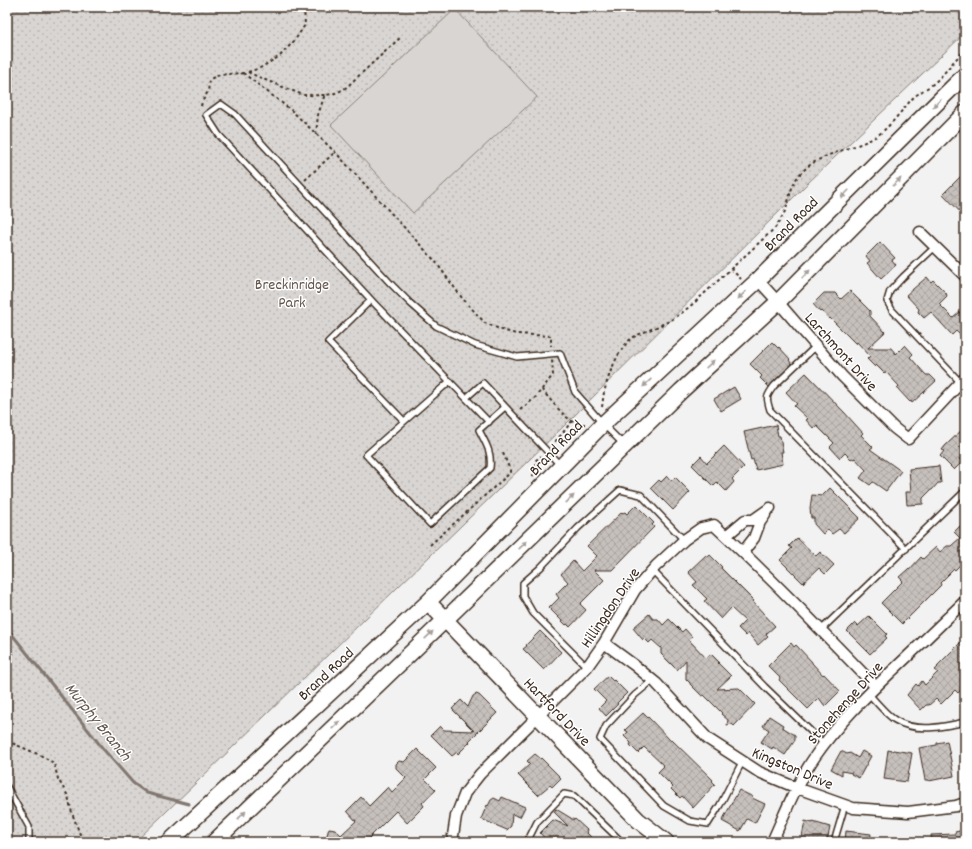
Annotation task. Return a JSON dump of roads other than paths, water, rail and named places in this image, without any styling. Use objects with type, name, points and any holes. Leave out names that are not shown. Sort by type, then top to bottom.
[{"type":"main road","name":"Brand Road","points":[[169,842],[428,602],[561,466],[598,419],[751,281],[965,75]]},
{"type":"main road","points":[[214,842],[681,391],[778,302],[965,113]]},
{"type":"main road","name":"Hartford Drive","points":[[428,602],[638,820],[666,842]]},
{"type":"street","points":[[920,232],[965,276]]},
{"type":"street","name":"Larchmont Drive","points":[[751,281],[778,302],[842,376],[894,428],[908,439],[963,381]]},
{"type":"street","points":[[726,536],[738,524],[745,520],[753,520],[770,508],[760,522],[754,538],[743,552]]},
{"type":"street","name":"Hillingdon Drive","points":[[452,842],[456,816],[465,793],[480,774],[587,667],[604,643],[635,590],[652,570],[684,540],[701,528],[714,525],[743,552],[821,630],[872,691]]},
{"type":"street","name":"Stonehenge Drive","points":[[772,842],[797,788],[814,757],[824,744],[843,721],[872,691],[965,601]]},
{"type":"street","name":"Kingston Drive","points":[[604,643],[653,680],[708,739],[759,772],[797,788],[853,808],[908,812],[956,806],[965,803]]},
{"type":"lane","points":[[489,422],[371,300],[219,135],[206,115],[221,104],[235,114],[391,284],[436,326],[475,345],[517,357],[560,353],[575,392],[598,419],[625,446]]},
{"type":"lane","points":[[935,246],[890,291],[888,301],[892,310],[963,381]]},
{"type":"lane","points":[[371,300],[328,342],[404,421]]},
{"type":"lane","points":[[816,346],[774,386],[767,399],[770,410],[906,549]]},
{"type":"lane","points":[[450,381],[366,455],[430,524],[490,468],[490,453],[479,430],[505,407]]},
{"type":"lane","points":[[466,398],[483,383],[561,466]]},
{"type":"lane","points":[[587,667],[533,613],[523,596],[524,583],[578,528],[620,490],[642,495],[684,540]]},
{"type":"lane","points":[[821,630],[965,491]]},
{"type":"lane","points":[[652,570],[765,687],[824,744]]},
{"type":"lane","points":[[653,680],[606,726],[600,739],[664,806],[690,821],[708,824],[720,805],[742,762]]},
{"type":"lane","points":[[872,691],[895,720],[908,726],[942,728],[965,722]]},
{"type":"lane","points":[[7,787],[29,827],[29,842]]},
{"type":"lane","points":[[528,842],[537,822],[564,794],[574,796],[622,842]]},
{"type":"lane","points":[[834,842],[845,805]]},
{"type":"waterway","name":"Murphy Branch","points":[[7,628],[104,750],[133,783],[147,793],[189,804]]},
{"type":"park label","name":"Breckinridge Park","points":[[292,292]]}]
